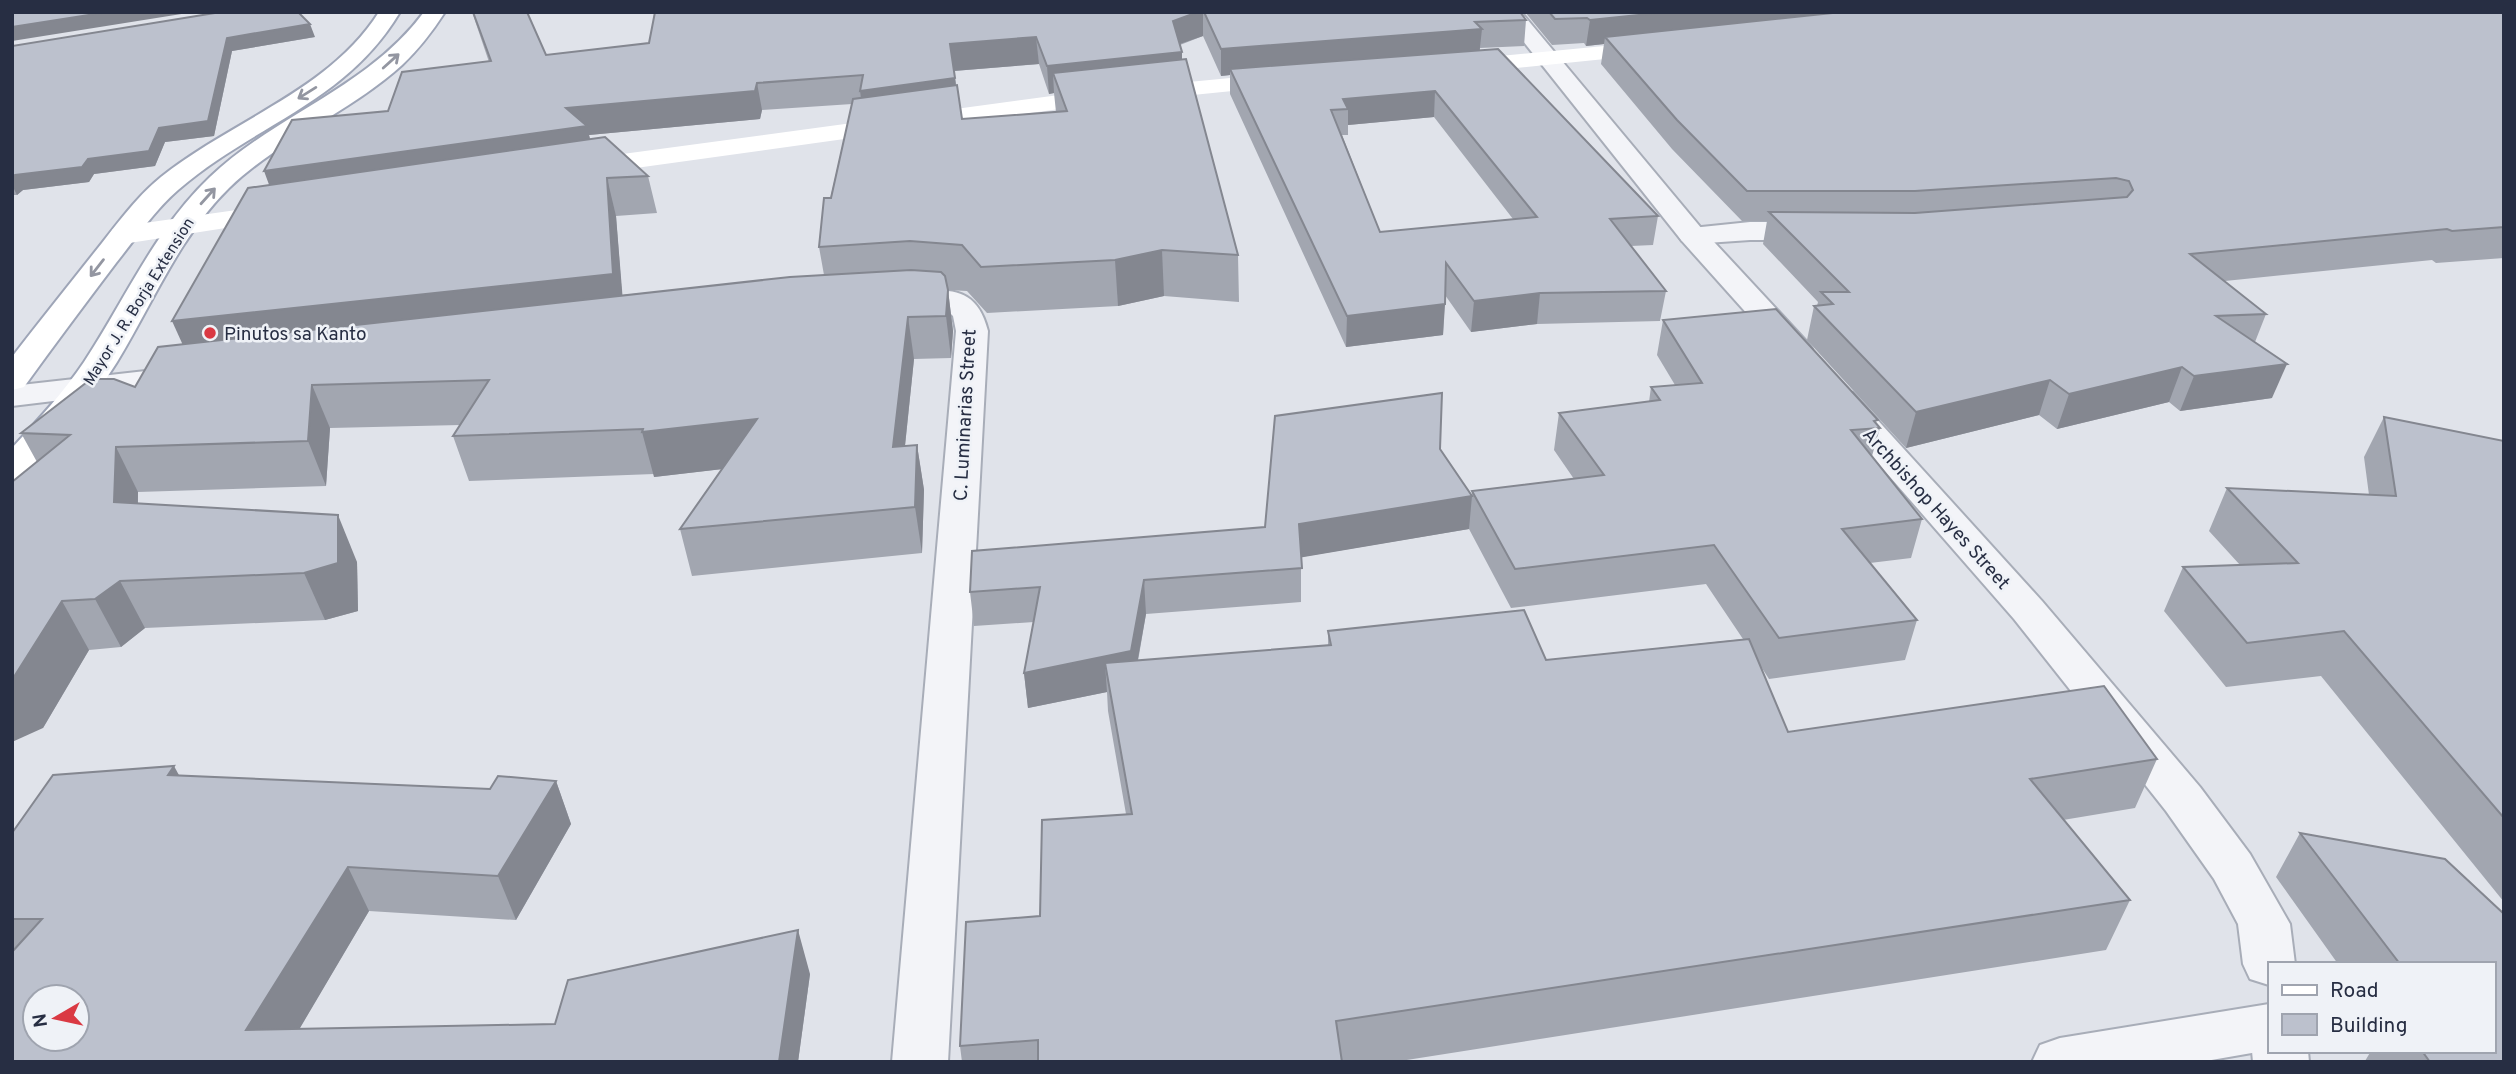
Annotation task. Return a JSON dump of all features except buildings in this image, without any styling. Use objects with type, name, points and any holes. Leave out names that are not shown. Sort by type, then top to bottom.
[{"type":"main road","points":[[12,380],[123,235],[167,185],[212,150],[331,78],[355,58],[386,22],[390,12]]},
{"type":"main road","name":"Mayor J. R. Borja Extension","points":[[12,470],[82,389],[182,228],[220,182],[257,152],[370,79],[428,25],[435,12]]},
{"type":"main road","points":[[1436,68],[1547,60],[1682,45]]},
{"type":"main road","points":[[559,171],[1073,100],[1311,78]]},
{"type":"main road","points":[[123,235],[300,209]]},
{"type":"street","name":"Archbishop Hayes Street","points":[[1510,12],[1692,236],[1819,374],[2028,610],[2183,799],[2232,867],[2263,923],[2269,962]]},
{"type":"street","points":[[1692,236],[1749,231],[1839,232]]},
{"type":"street","name":"C. Luminarias Street","points":[[864,302],[917,299],[956,301],[968,314],[972,331],[920,1062]]},
{"type":"street","points":[[12,396],[222,372]]},
{"type":"street","points":[[2060,1062],[2268,1027]]},
{"type":"place","name":"Pinutos sa Kanto","points":[[210,333]]}]
